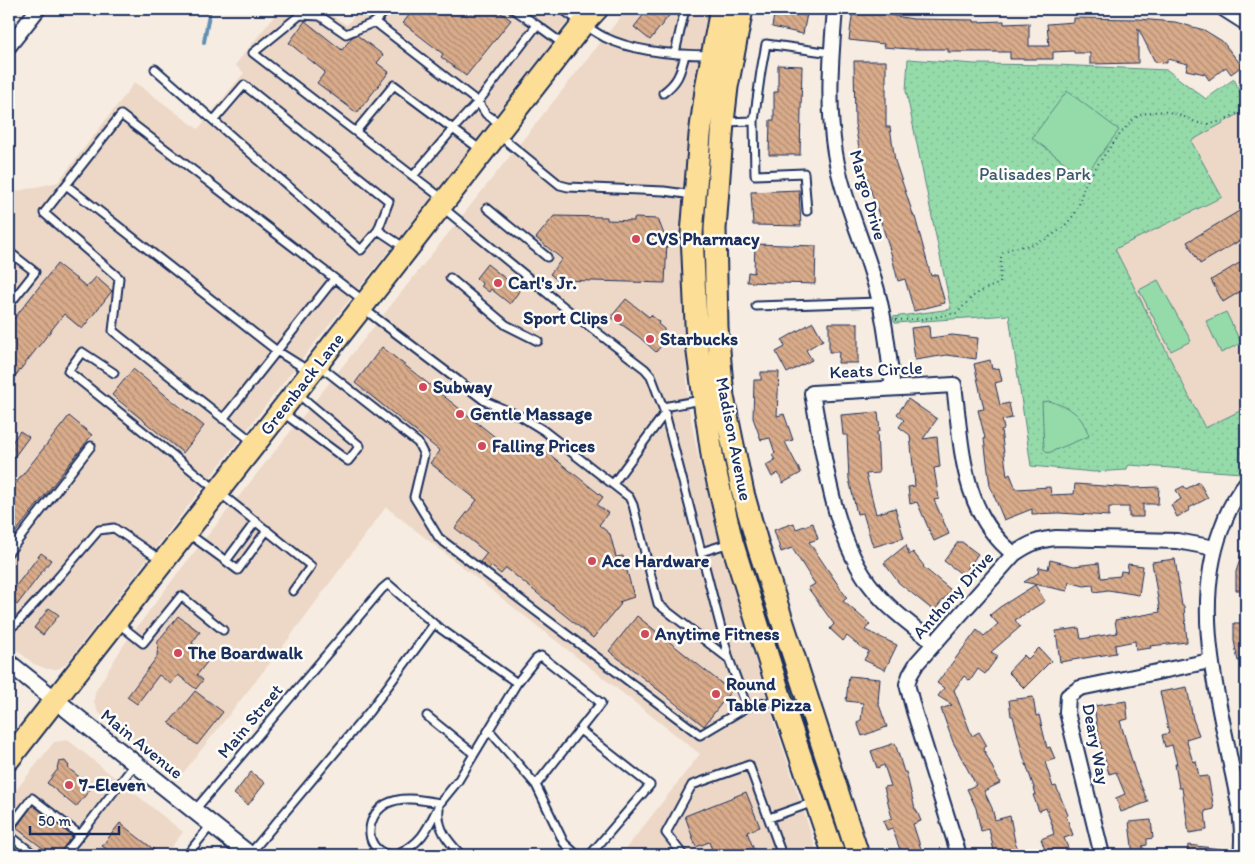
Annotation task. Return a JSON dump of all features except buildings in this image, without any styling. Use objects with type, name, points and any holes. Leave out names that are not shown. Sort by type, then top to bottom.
[{"type":"main road","name":"Madison Avenue","points":[[721,9],[700,135],[692,234],[697,345],[758,546],[858,855]]},
{"type":"main road","name":"Madison Avenue","points":[[742,9],[727,87],[715,238],[717,326],[713,398],[713,461],[732,542],[781,699],[834,855]]},
{"type":"main road","name":"Greenback Lane","points":[[9,758],[590,16]]},
{"type":"street","points":[[9,46],[38,9]]},
{"type":"street","name":"Margo Drive","points":[[836,9],[830,83],[835,154],[842,184],[875,281],[893,388]]},
{"type":"street","points":[[1224,9],[1243,16]]},
{"type":"street","name":"Keats Circle","points":[[934,643],[886,603],[863,574],[850,550],[829,481],[812,393],[954,385],[966,476],[971,494],[989,528],[1014,554]]},
{"type":"street","points":[[1241,855],[1243,810],[1210,661],[1207,592],[1214,548],[1226,517],[1246,483]]},
{"type":"street","name":"Anthony Drive","points":[[959,855],[907,684],[917,663],[1014,554],[1028,544],[1039,540],[1056,538],[1177,541],[1214,548]]},
{"type":"street","name":"Deary Way","points":[[1102,855],[1067,712],[1068,696],[1080,688],[1210,661]]},
{"type":"street","name":"Main Avenue","points":[[9,663],[250,855]]},
{"type":"lane","points":[[387,9],[375,22],[346,34],[320,16],[300,16],[253,53],[413,176],[564,307],[646,369],[652,376],[664,410],[729,659],[747,707]]},
{"type":"lane","points":[[513,9],[566,46]]},
{"type":"lane","points":[[562,9],[590,16],[605,37],[631,46],[675,53],[712,55]]},
{"type":"lane","points":[[675,53],[685,9]]},
{"type":"lane","points":[[375,22],[478,102],[500,130],[560,184],[568,187],[664,190],[696,195]]},
{"type":"lane","points":[[413,176],[478,102],[537,25]]},
{"type":"lane","points":[[807,211],[804,172],[755,175],[754,121],[761,71],[766,44],[832,53]]},
{"type":"lane","points":[[663,93],[673,86],[678,78],[685,54]]},
{"type":"lane","points":[[155,69],[361,250],[378,230],[389,201],[244,85],[214,120]]},
{"type":"lane","points":[[356,131],[394,85],[483,152]]},
{"type":"lane","points":[[256,444],[113,331],[119,278],[44,213],[121,115],[334,278],[364,305],[485,401],[522,417],[543,430],[629,497],[633,505],[658,604],[729,659]]},
{"type":"lane","points":[[723,122],[754,121]]},
{"type":"lane","points":[[66,185],[277,351],[315,368],[418,443],[424,456],[414,497],[439,538],[700,735],[747,707],[781,699]]},
{"type":"lane","points":[[487,208],[547,257]]},
{"type":"lane","points":[[378,230],[408,249]]},
{"type":"lane","points":[[9,258],[12,254],[35,272],[9,305]]},
{"type":"lane","points":[[223,419],[334,278]]},
{"type":"lane","points":[[450,278],[506,325],[538,342]]},
{"type":"lane","points":[[756,306],[880,302]]},
{"type":"lane","points":[[114,373],[82,352],[68,371],[311,566],[293,591]]},
{"type":"lane","points":[[281,411],[348,461],[360,446],[296,393]]},
{"type":"lane","points":[[613,484],[664,410],[713,398]]},
{"type":"lane","points":[[9,552],[91,446]]},
{"type":"lane","points":[[226,561],[256,521]]},
{"type":"lane","points":[[9,629],[50,588],[99,530],[114,528],[164,562]]},
{"type":"lane","points":[[186,533],[238,570],[267,530]]},
{"type":"lane","points":[[701,552],[732,542]]},
{"type":"lane","name":"Main Street","points":[[194,811],[388,584],[434,624],[517,683]]},
{"type":"lane","points":[[117,622],[143,643],[181,596],[223,630]]},
{"type":"lane","points":[[250,855],[369,712],[434,624]]},
{"type":"lane","points":[[397,855],[408,852],[424,835],[440,803],[458,782],[517,683],[536,659],[541,656],[601,702],[536,785]]},
{"type":"lane","points":[[428,716],[474,754]]},
{"type":"lane","points":[[489,730],[536,785],[564,843],[577,855]]},
{"type":"lane","points":[[580,730],[650,785],[590,855]]},
{"type":"lane","points":[[64,855],[135,764]]},
{"type":"lane","points":[[683,855],[666,833],[692,784],[749,765],[782,855]]},
{"type":"lane","points":[[9,828],[32,798],[80,835]]},
{"type":"lane","points":[[393,855],[387,855],[378,850],[372,842],[369,832],[371,822],[377,811],[387,804],[399,800],[419,799],[440,803]]},
{"type":"lane","points":[[769,818],[816,801]]},
{"type":"lane","points":[[440,803],[439,816],[441,828],[447,840],[461,855]]},
{"type":"lane","points":[[191,854],[211,824]]},
{"type":"lane","points":[[9,835],[35,855]]},
{"type":"path","points":[[883,321],[923,319],[957,313],[972,297],[1000,282],[1001,256],[1003,253],[1014,248],[1043,241],[1056,233],[1065,224],[1075,213],[1084,186],[1092,173],[1127,124],[1136,116],[1148,112],[1167,111],[1204,124],[1224,120],[1246,108]]},
{"type":"shaded area","points":[[280,9],[320,9],[347,25],[360,9],[578,9],[420,212],[294,369],[66,664],[58,669],[47,669],[34,664],[9,644],[9,193],[58,182],[135,82],[198,129],[244,73],[235,65]]},
{"type":"shaded area","points":[[627,9],[708,9],[691,103],[682,272],[688,403],[699,461],[728,568],[768,703],[818,855],[621,855],[700,754],[386,507],[281,649],[179,778],[98,712],[94,702],[95,692],[123,646],[177,574]]},
{"type":"shaded area","points":[[1246,110],[1246,408],[1205,429],[1115,249],[1222,197],[1191,141]]},
{"type":"shaded area","points":[[68,740],[183,832],[165,855],[9,855],[9,799],[54,742]]},
{"type":"green space","name":"Palisades Park","points":[[908,59],[975,64],[1056,65],[1167,70],[1206,99],[1234,79],[1246,105],[1246,110],[1191,141],[1222,197],[1115,249],[1205,428],[1246,408],[1246,468],[1242,473],[1129,465],[1126,470],[1094,472],[1031,466],[1009,315],[895,323],[893,317],[951,309],[906,91]]},
{"type":"green space","points":[[1067,91],[1119,130],[1084,177],[1032,138]]},
{"type":"green space","points":[[1158,280],[1191,341],[1171,351],[1139,290]]},
{"type":"green space","points":[[1226,312],[1241,343],[1221,353],[1206,321]]},
{"type":"green space","points":[[1049,401],[1074,412],[1086,428],[1089,436],[1048,453],[1044,449],[1042,402]]},
{"type":"waterway","points":[[204,42],[210,9]]},
{"type":"place","name":"CVS Pharmacy","points":[[636,239]]},
{"type":"place","name":"Carl's Jr.","points":[[498,283]]},
{"type":"place","name":"Sport Clips","points":[[618,318]]},
{"type":"place","name":"Starbucks","points":[[650,339]]},
{"type":"place","name":"Subway","points":[[423,387]]},
{"type":"place","name":"Gentle Massage","points":[[460,414]]},
{"type":"place","name":"Falling Prices","points":[[482,446]]},
{"type":"place","name":"Ace Hardware","points":[[592,561]]},
{"type":"place","name":"Anytime Fitness","points":[[645,634]]},
{"type":"place","name":"The Boardwalk","points":[[178,653]]},
{"type":"place","name":"Round Table Pizza","points":[[716,694]]},
{"type":"place","name":"7-Eleven","points":[[69,785]]}]
